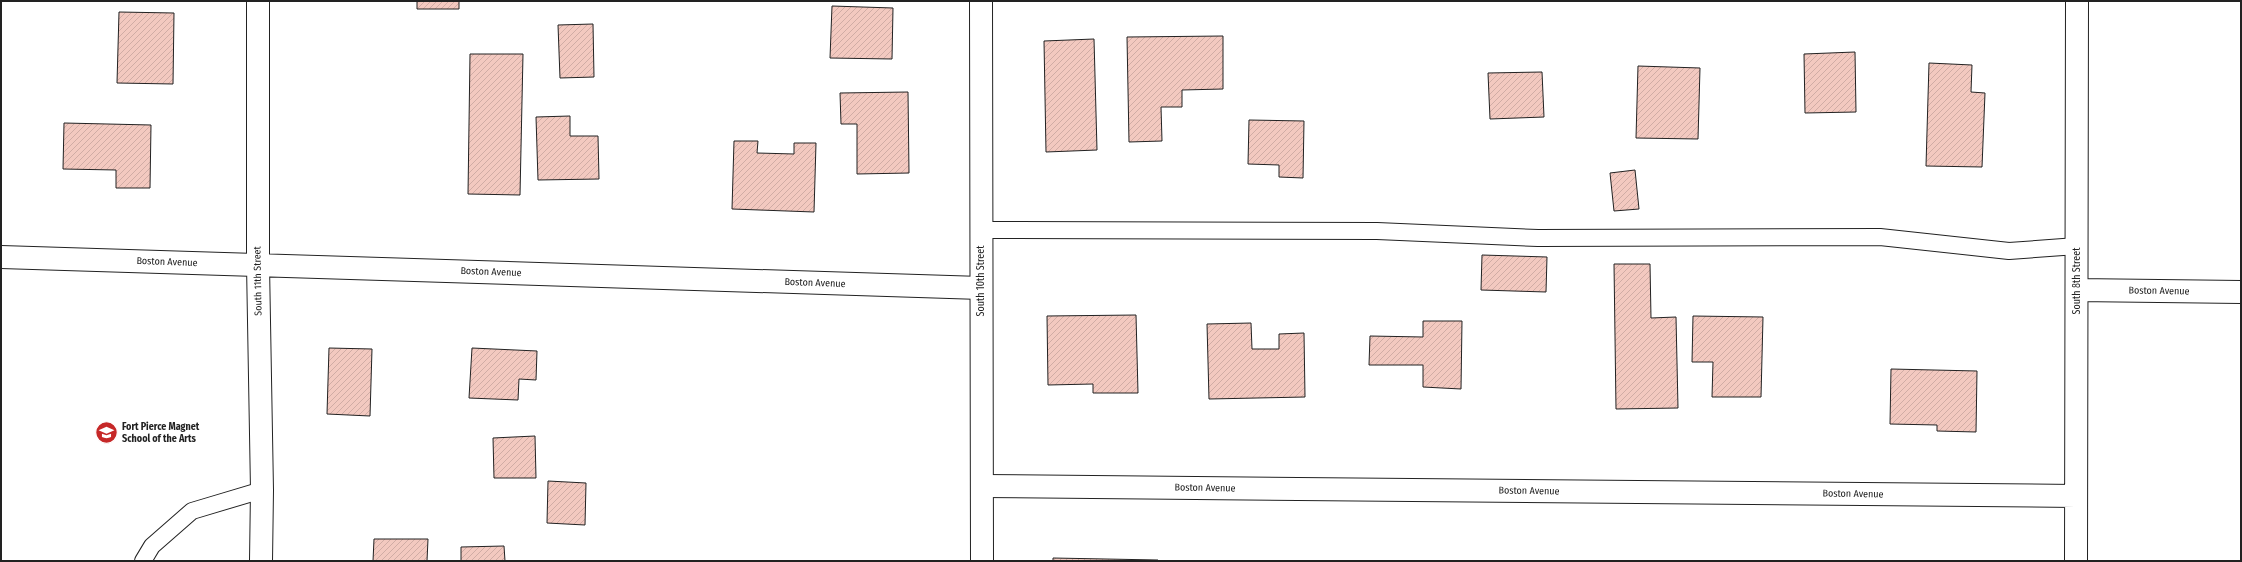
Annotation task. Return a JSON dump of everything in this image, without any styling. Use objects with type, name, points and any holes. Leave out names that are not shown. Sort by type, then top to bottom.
[{"type":"street","name":"South 11th Street","points":[[258,1],[258,265],[262,490],[261,561]]},
{"type":"street","name":"South 10th Street","points":[[981,1],[982,561]]},
{"type":"street","name":"South 8th Street","points":[[2076,561],[2077,1]]},
{"type":"street","name":"Boston Avenue","points":[[1,256],[981,288]]},
{"type":"street","name":"Boston Avenue","points":[[2077,290],[2241,292]]},
{"type":"street","name":"Boston Avenue","points":[[982,486],[2076,496]]},
{"type":"lane","points":[[981,230],[1377,231],[1538,238],[1880,237],[2009,251],[2077,246]]},
{"type":"lane","points":[[143,561],[152,546],[192,511],[262,490]]},
{"type":"building","points":[[417,1],[459,1],[459,9],[417,9]]},
{"type":"building","points":[[832,6],[893,8],[892,59],[830,58]]},
{"type":"building","points":[[119,12],[174,13],[173,84],[117,83]]},
{"type":"building","points":[[593,24],[594,77],[560,78],[558,25]]},
{"type":"building","points":[[1223,36],[1223,89],[1182,90],[1182,107],[1161,107],[1162,141],[1129,142],[1127,37]]},
{"type":"building","points":[[1094,39],[1097,150],[1046,152],[1044,41]]},
{"type":"building","points":[[1855,52],[1856,112],[1805,113],[1804,54]]},
{"type":"building","points":[[470,54],[523,54],[520,195],[468,194]]},
{"type":"building","points":[[1929,63],[1972,65],[1971,92],[1985,93],[1982,167],[1926,166]]},
{"type":"building","points":[[1638,66],[1700,68],[1698,139],[1636,138]]},
{"type":"building","points":[[1542,72],[1544,117],[1490,119],[1488,73]]},
{"type":"building","points":[[908,92],[909,173],[857,174],[857,124],[841,124],[840,93]]},
{"type":"building","points":[[570,116],[570,136],[598,136],[599,179],[538,180],[536,117]]},
{"type":"building","points":[[1249,120],[1304,121],[1303,178],[1279,177],[1279,165],[1248,164]]},
{"type":"building","points":[[64,123],[151,125],[150,188],[116,188],[116,170],[63,169]]},
{"type":"building","points":[[734,141],[758,141],[757,153],[794,154],[794,143],[816,143],[814,212],[732,209]]},
{"type":"building","points":[[1635,170],[1639,209],[1614,211],[1610,173]]},
{"type":"building","points":[[1482,255],[1547,257],[1546,292],[1481,290]]},
{"type":"building","points":[[1614,264],[1650,264],[1651,318],[1676,317],[1678,408],[1616,409]]},
{"type":"building","points":[[1136,315],[1138,393],[1093,393],[1093,384],[1048,385],[1047,316]]},
{"type":"building","points":[[1693,316],[1763,317],[1761,397],[1712,397],[1713,362],[1692,362]]},
{"type":"building","points":[[1423,321],[1462,321],[1461,389],[1423,387],[1423,365],[1369,365],[1370,336],[1423,337]]},
{"type":"building","points":[[1251,323],[1252,349],[1279,349],[1279,334],[1304,333],[1305,397],[1209,399],[1207,324]]},
{"type":"building","points":[[329,348],[372,349],[370,416],[327,414]]},
{"type":"building","points":[[472,348],[537,351],[536,380],[519,379],[518,400],[469,398]]},
{"type":"building","points":[[1891,369],[1977,371],[1976,432],[1937,431],[1937,425],[1890,424]]},
{"type":"building","points":[[535,436],[536,478],[494,478],[493,438]]},
{"type":"building","points":[[548,481],[586,483],[585,525],[547,523]]},
{"type":"building","points":[[374,539],[428,539],[427,561],[373,561]]},
{"type":"building","points":[[504,546],[505,561],[461,561],[461,547]]},
{"type":"building","points":[[1053,558],[1158,560],[1158,561],[1053,561]]},
{"type":"place","name":"Fort Pierce Magnet School of the Arts","points":[[106,433]]}]
